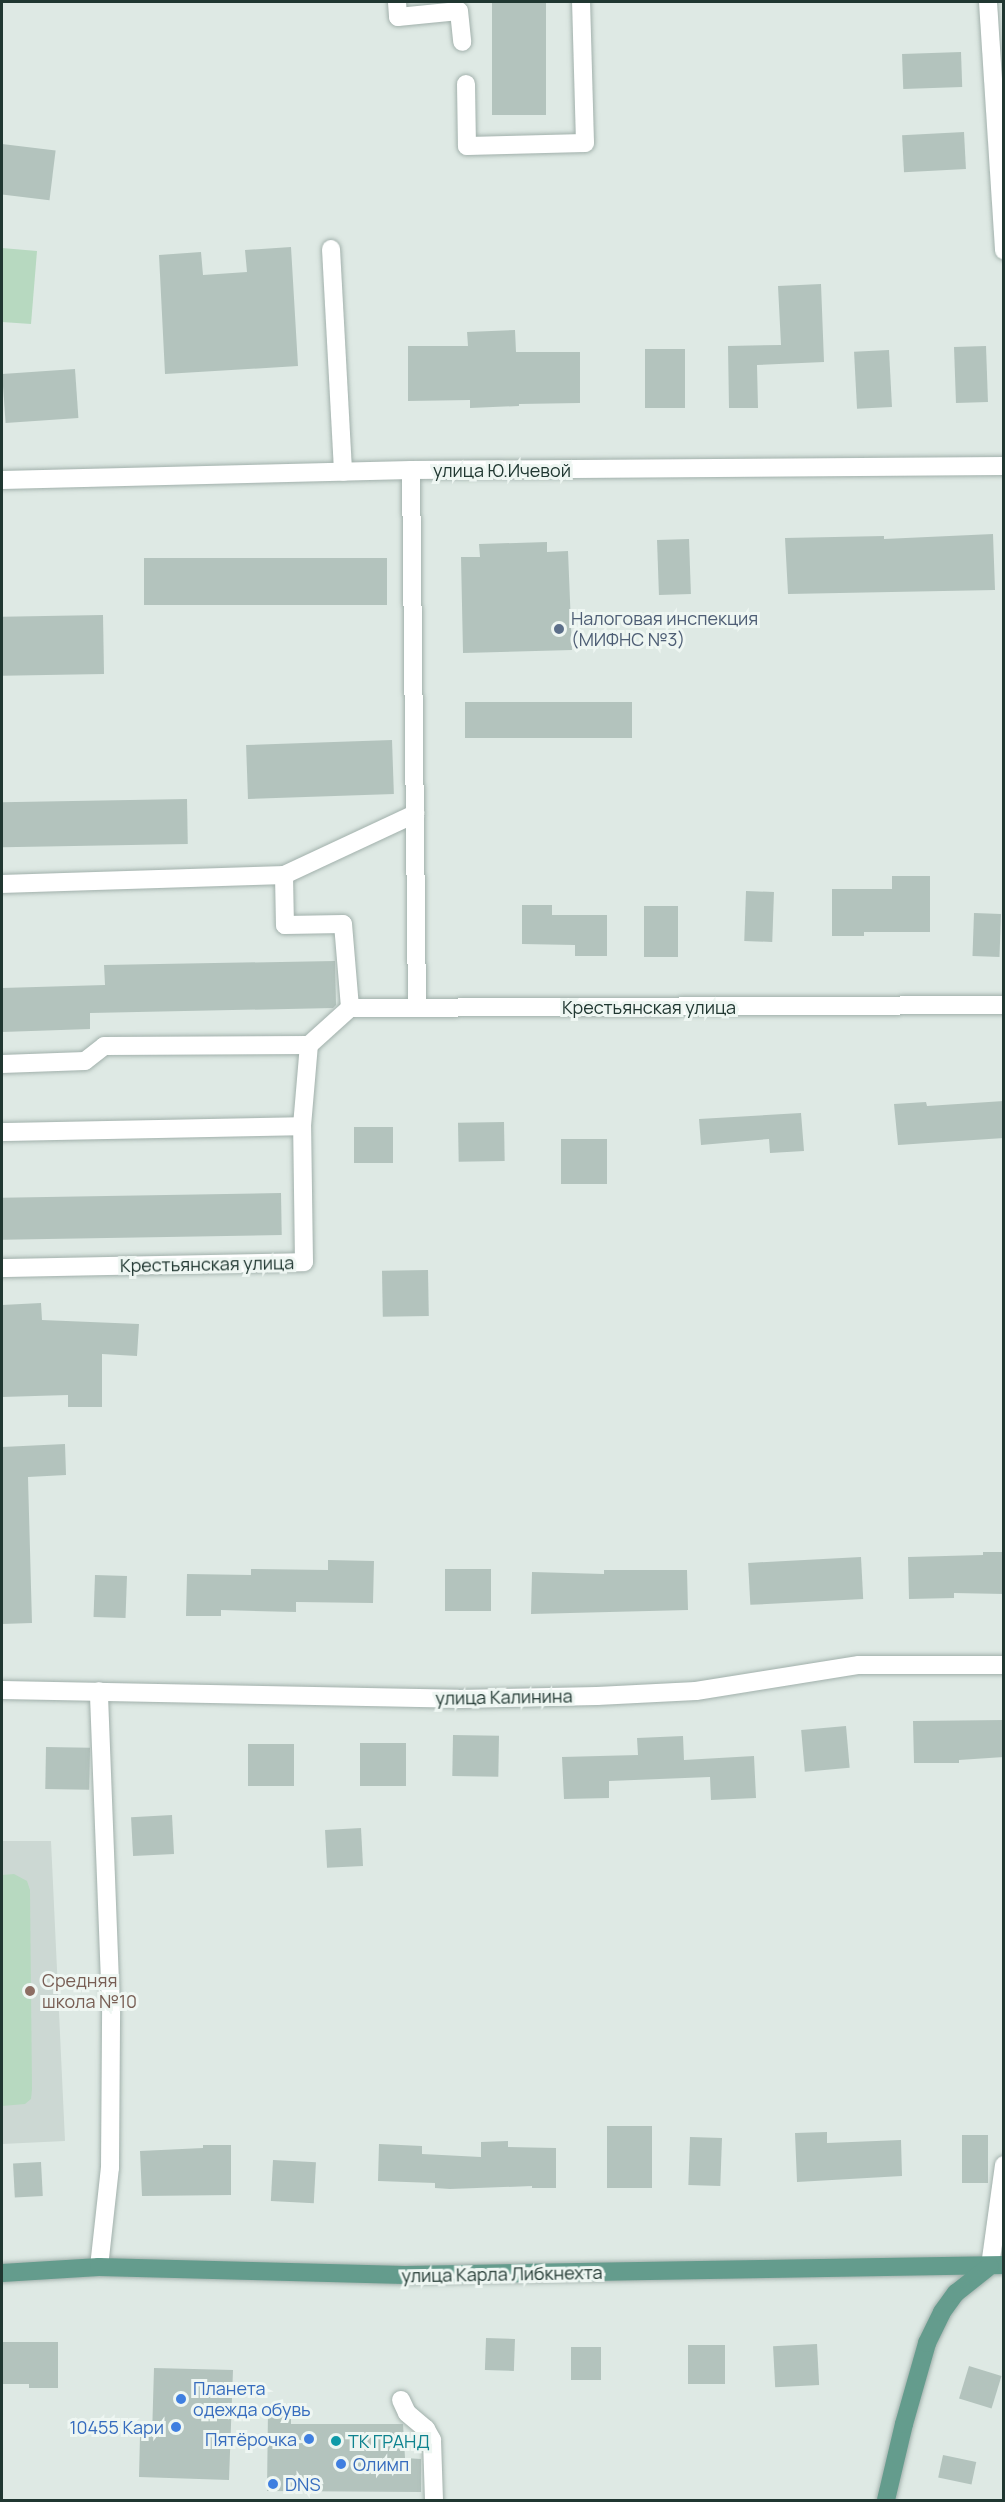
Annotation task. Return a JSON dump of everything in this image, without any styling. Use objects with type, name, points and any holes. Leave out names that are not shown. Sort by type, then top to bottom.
[{"type":"main road","name":"улица Карла Либкнехта","points":[[2,2273],[99,2267],[405,2276],[997,2265]]},
{"type":"main road","points":[[886,2500],[927,2343],[942,2312],[956,2293],[997,2265]]},
{"type":"street","points":[[397,2],[398,17],[459,12],[462,42]]},
{"type":"street","points":[[465,84],[467,146],[585,143],[581,2]]},
{"type":"street","points":[[988,2],[1004,250]]},
{"type":"street","points":[[331,249],[343,472]]},
{"type":"street","name":"улица Ю.Ичевой","points":[[2,480],[411,470],[1004,466]]},
{"type":"street","points":[[411,470],[417,1008]]},
{"type":"street","points":[[2,884],[284,875],[415,813]]},
{"type":"street","points":[[2,1064],[85,1060],[104,1046],[309,1045],[350,1008],[343,924],[285,925],[284,875]]},
{"type":"street","name":"Крестьянская улица","points":[[350,1008],[1004,1005]]},
{"type":"street","name":"Крестьянская улица","points":[[2,1268],[304,1262],[302,1126],[309,1045]]},
{"type":"street","points":[[2,1132],[302,1126]]},
{"type":"street","name":"улица Калинина","points":[[2,1690],[458,1699],[597,1696],[696,1691],[859,1665],[1004,1665]]},
{"type":"street","points":[[99,1691],[111,2008],[110,2168],[99,2267]]},
{"type":"street","points":[[997,2265],[1004,2165]]},
{"type":"street","points":[[401,2400],[407,2413],[426,2429],[432,2440],[434,2500]]},
{"type":"shaded area","name":"Средняя школа №10","points":[[2,1841],[51,1841],[65,2141],[2,2144]]},
{"type":"green space","points":[[2,248],[37,251],[31,324],[2,322]]},
{"type":"green space","points":[[14,1874],[27,1881],[30,1890],[32,2089],[31,2099],[25,2104],[2,2106],[2,1875]]},
{"type":"building","points":[[492,2],[546,2],[546,115],[492,115]]},
{"type":"building","points":[[961,52],[962,87],[903,89],[902,54]]},
{"type":"building","points":[[964,132],[966,169],[904,172],[902,135]]},
{"type":"building","points":[[2,144],[56,151],[50,200],[2,194]]},
{"type":"building","points":[[291,247],[298,366],[165,374],[159,255],[201,252],[203,275],[247,272],[245,250]]},
{"type":"building","points":[[821,284],[824,362],[757,365],[758,408],[729,408],[728,346],[781,345],[778,286]]},
{"type":"building","points":[[515,330],[516,352],[580,352],[580,403],[470,408],[470,400],[408,401],[408,346],[468,346],[467,332]]},
{"type":"building","points":[[986,346],[988,402],[956,403],[954,347]]},
{"type":"building","points":[[645,349],[685,349],[685,408],[645,408]]},
{"type":"building","points":[[889,350],[892,407],[857,409],[854,352]]},
{"type":"building","points":[[75,369],[78,418],[6,423],[2,374]]},
{"type":"building","points":[[993,534],[995,590],[788,594],[785,538],[884,536],[884,539]]},
{"type":"building","points":[[689,539],[691,594],[659,595],[657,540]]},
{"type":"building","points":[[547,542],[547,552],[568,551],[572,650],[463,653],[461,557],[480,557],[479,544]]},
{"type":"building","points":[[144,558],[387,558],[387,605],[144,605]]},
{"type":"building","points":[[103,615],[104,674],[3,676],[2,617]]},
{"type":"building","points":[[465,702],[632,702],[632,738],[465,738]]},
{"type":"building","points":[[392,740],[394,794],[248,799],[246,745]]},
{"type":"building","points":[[187,799],[188,844],[3,847],[2,802]]},
{"type":"building","points":[[892,876],[930,876],[930,932],[864,932],[864,936],[832,936],[832,889],[892,889]]},
{"type":"building","points":[[746,891],[774,892],[772,942],[744,941]]},
{"type":"building","points":[[522,905],[552,905],[552,915],[607,915],[607,956],[575,956],[575,945],[522,944]]},
{"type":"building","points":[[644,906],[678,906],[678,957],[644,957]]},
{"type":"building","points":[[974,913],[1001,914],[999,957],[972,956]]},
{"type":"building","points":[[335,961],[336,1005],[333,1008],[90,1013],[90,1029],[2,1032],[2,988],[105,985],[104,965]]},
{"type":"building","points":[[1004,1101],[1004,1138],[898,1145],[894,1104],[926,1102],[927,1106]]},
{"type":"building","points":[[801,1113],[804,1151],[770,1153],[769,1139],[701,1145],[699,1119]]},
{"type":"building","points":[[504,1122],[505,1161],[459,1162],[458,1123]]},
{"type":"building","points":[[354,1127],[393,1127],[393,1163],[354,1163]]},
{"type":"building","points":[[561,1139],[607,1139],[607,1184],[561,1184]]},
{"type":"building","points":[[281,1193],[282,1235],[3,1240],[2,1198]]},
{"type":"building","points":[[428,1270],[429,1316],[383,1317],[382,1271]]},
{"type":"building","points":[[41,1303],[42,1320],[139,1324],[137,1356],[102,1354],[102,1407],[68,1407],[68,1395],[2,1397],[2,1305]]},
{"type":"building","points":[[65,1444],[66,1475],[28,1477],[32,1623],[2,1624],[2,1447]]},
{"type":"building","points":[[983,1552],[1004,1552],[1004,1594],[954,1593],[954,1598],[909,1599],[908,1557],[983,1555]]},
{"type":"building","points":[[861,1557],[863,1599],[750,1605],[748,1563]]},
{"type":"building","points":[[328,1560],[374,1561],[373,1603],[296,1602],[296,1612],[221,1610],[221,1616],[186,1616],[187,1574],[251,1575],[251,1569],[328,1570]]},
{"type":"building","points":[[445,1569],[491,1569],[491,1611],[445,1611]]},
{"type":"building","points":[[604,1570],[687,1570],[688,1610],[531,1614],[532,1572],[604,1574]]},
{"type":"building","points":[[95,1575],[127,1576],[126,1618],[94,1617]]},
{"type":"building","points":[[1004,1720],[1004,1757],[959,1760],[959,1763],[914,1763],[913,1721]]},
{"type":"building","points":[[846,1726],[850,1768],[805,1772],[801,1730]]},
{"type":"building","points":[[453,1735],[499,1736],[498,1777],[452,1776]]},
{"type":"building","points":[[683,1736],[684,1760],[754,1756],[756,1798],[711,1800],[710,1777],[609,1781],[609,1798],[564,1799],[562,1757],[638,1755],[637,1738]]},
{"type":"building","points":[[360,1743],[406,1743],[406,1786],[360,1786]]},
{"type":"building","points":[[248,1744],[294,1744],[294,1786],[248,1786]]},
{"type":"building","points":[[46,1747],[90,1748],[89,1790],[45,1789]]},
{"type":"building","points":[[172,1815],[174,1854],[133,1856],[131,1817]]},
{"type":"building","points":[[361,1828],[363,1866],[327,1868],[325,1830]]},
{"type":"building","points":[[607,2126],[652,2126],[652,2188],[607,2188]]},
{"type":"building","points":[[827,2132],[827,2143],[901,2140],[902,2176],[797,2182],[795,2133]]},
{"type":"building","points":[[962,2135],[988,2135],[988,2183],[962,2183]]},
{"type":"building","points":[[690,2137],[722,2138],[720,2186],[688,2185]]},
{"type":"building","points":[[508,2141],[508,2147],[556,2148],[556,2188],[532,2188],[532,2186],[450,2189],[435,2188],[435,2183],[378,2181],[379,2144],[422,2146],[422,2154],[481,2157],[481,2142]]},
{"type":"building","points":[[203,2145],[231,2145],[231,2195],[142,2196],[140,2151],[203,2148]]},
{"type":"building","points":[[273,2160],[316,2162],[314,2203],[271,2201]]},
{"type":"building","points":[[41,2162],[43,2196],[15,2197],[13,2163]]},
{"type":"building","points":[[486,2338],[515,2339],[514,2371],[485,2370]]},
{"type":"building","points":[[2,2342],[58,2342],[58,2388],[29,2388],[29,2384],[2,2384]]},
{"type":"building","points":[[817,2344],[819,2385],[775,2387],[773,2346]]},
{"type":"building","points":[[688,2345],[725,2345],[725,2384],[688,2384]]},
{"type":"building","points":[[571,2347],[601,2347],[601,2380],[571,2380]]},
{"type":"building","points":[[969,2366],[1002,2376],[992,2408],[959,2399]]},
{"type":"building","points":[[154,2368],[233,2370],[229,2480],[139,2477],[140,2436],[152,2436]]},
{"type":"building","name":"ТК ГРАНД","points":[[268,2409],[291,2409],[291,2424],[403,2424],[405,2458],[421,2459],[421,2492],[267,2491]]},
{"type":"building","points":[[943,2455],[976,2462],[971,2485],[938,2477]]},
{"type":"place","name":"Налоговая инспекция (МИФНС №3)","points":[[559,629]]},
{"type":"place","name":"Средняя школа №10","points":[[30,1991]]},
{"type":"place","name":"Планета одежда обувь","points":[[181,2399]]},
{"type":"place","name":"10455 Кари","points":[[176,2427]]},
{"type":"place","name":"Пятёрочка","points":[[309,2439]]},
{"type":"place","name":"ТК ГРАНД","points":[[336,2441]]},
{"type":"place","name":"Олимп","points":[[341,2464]]},
{"type":"place","name":"DNS","points":[[273,2484]]}]
